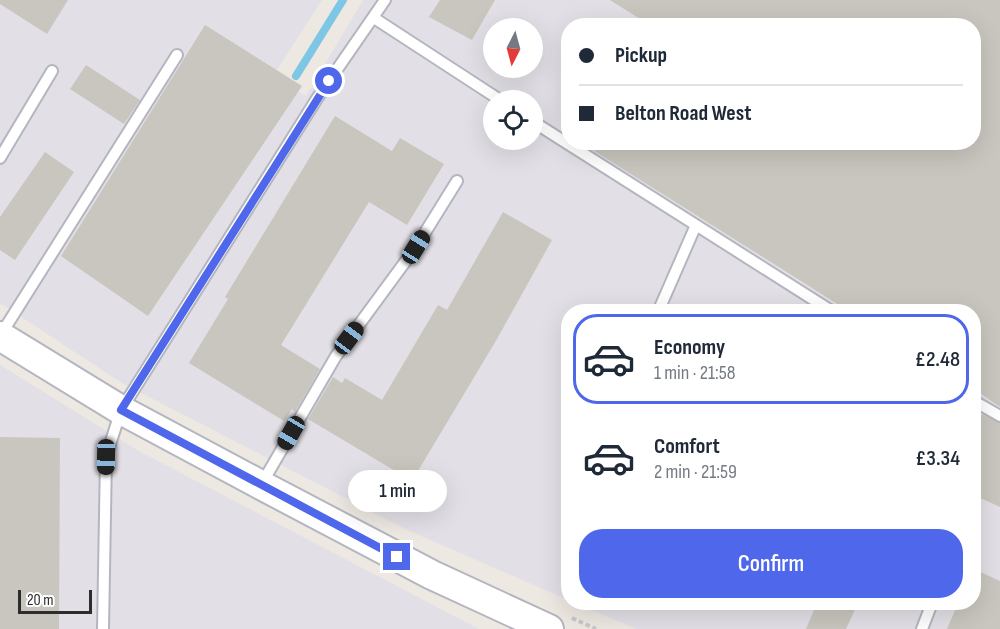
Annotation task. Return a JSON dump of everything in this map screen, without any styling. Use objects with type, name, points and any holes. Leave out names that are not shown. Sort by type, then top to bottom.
[{"type":"street","points":[[0,336],[121,410],[261,486],[432,575],[549,629]]},
{"type":"lane","points":[[103,629],[106,457],[121,410],[318,97],[385,0]]},
{"type":"lane","points":[[374,18],[485,90]]},
{"type":"lane","points":[[0,336],[177,55]]},
{"type":"lane","points":[[0,158],[52,71]]},
{"type":"lane","points":[[543,128],[561,139]]},
{"type":"lane","points":[[578,150],[820,304]]},
{"type":"lane","points":[[261,486],[336,356],[416,247],[457,181]]},
{"type":"lane","points":[[661,304],[696,225]]},
{"type":"lane","points":[[981,405],[1000,416]]},
{"type":"lane","points":[[922,629],[929,610]]},
{"type":"shaded area","points":[[0,0],[322,0],[273,76],[306,96],[363,0],[1000,0],[1000,629],[636,629],[592,610],[981,610],[981,304],[561,304],[561,597],[405,529],[122,383],[0,303]]},
{"type":"shaded area","points":[[0,365],[139,451],[479,629],[0,629]]},
{"type":"building","points":[[0,0],[68,0],[47,34],[0,4]]},
{"type":"building","points":[[440,0],[495,0],[472,40],[429,17]]},
{"type":"building","points":[[610,0],[1000,0],[1000,407],[981,394],[981,304],[837,304],[593,150],[981,150],[981,18],[638,18]]},
{"type":"building","points":[[205,25],[302,86],[148,316],[61,256]]},
{"type":"building","points":[[86,65],[140,100],[124,124],[70,89]]},
{"type":"building","points":[[335,116],[392,151],[400,138],[444,164],[407,225],[369,202],[281,345],[320,369],[295,412],[292,409],[284,421],[189,363],[228,299],[225,297]]},
{"type":"building","points":[[45,152],[74,172],[15,260],[0,250],[0,217]]},
{"type":"building","points":[[503,212],[552,240],[497,339],[412,481],[308,419],[333,377],[342,383],[345,378],[382,400],[438,305],[447,310]]},
{"type":"building","points":[[982,414],[1000,423],[1000,507],[981,498]]},
{"type":"building","points":[[0,437],[60,438],[59,629],[0,629]]},
{"type":"building","points":[[981,572],[1000,581],[1000,629],[947,629],[955,610],[981,610]]},
{"type":"building","points":[[814,610],[855,610],[846,629],[806,629]]},
{"type":"waterway","points":[[296,76],[343,0]]},
{"type":"route","points":[[329,81],[121,410],[397,557]]}]
